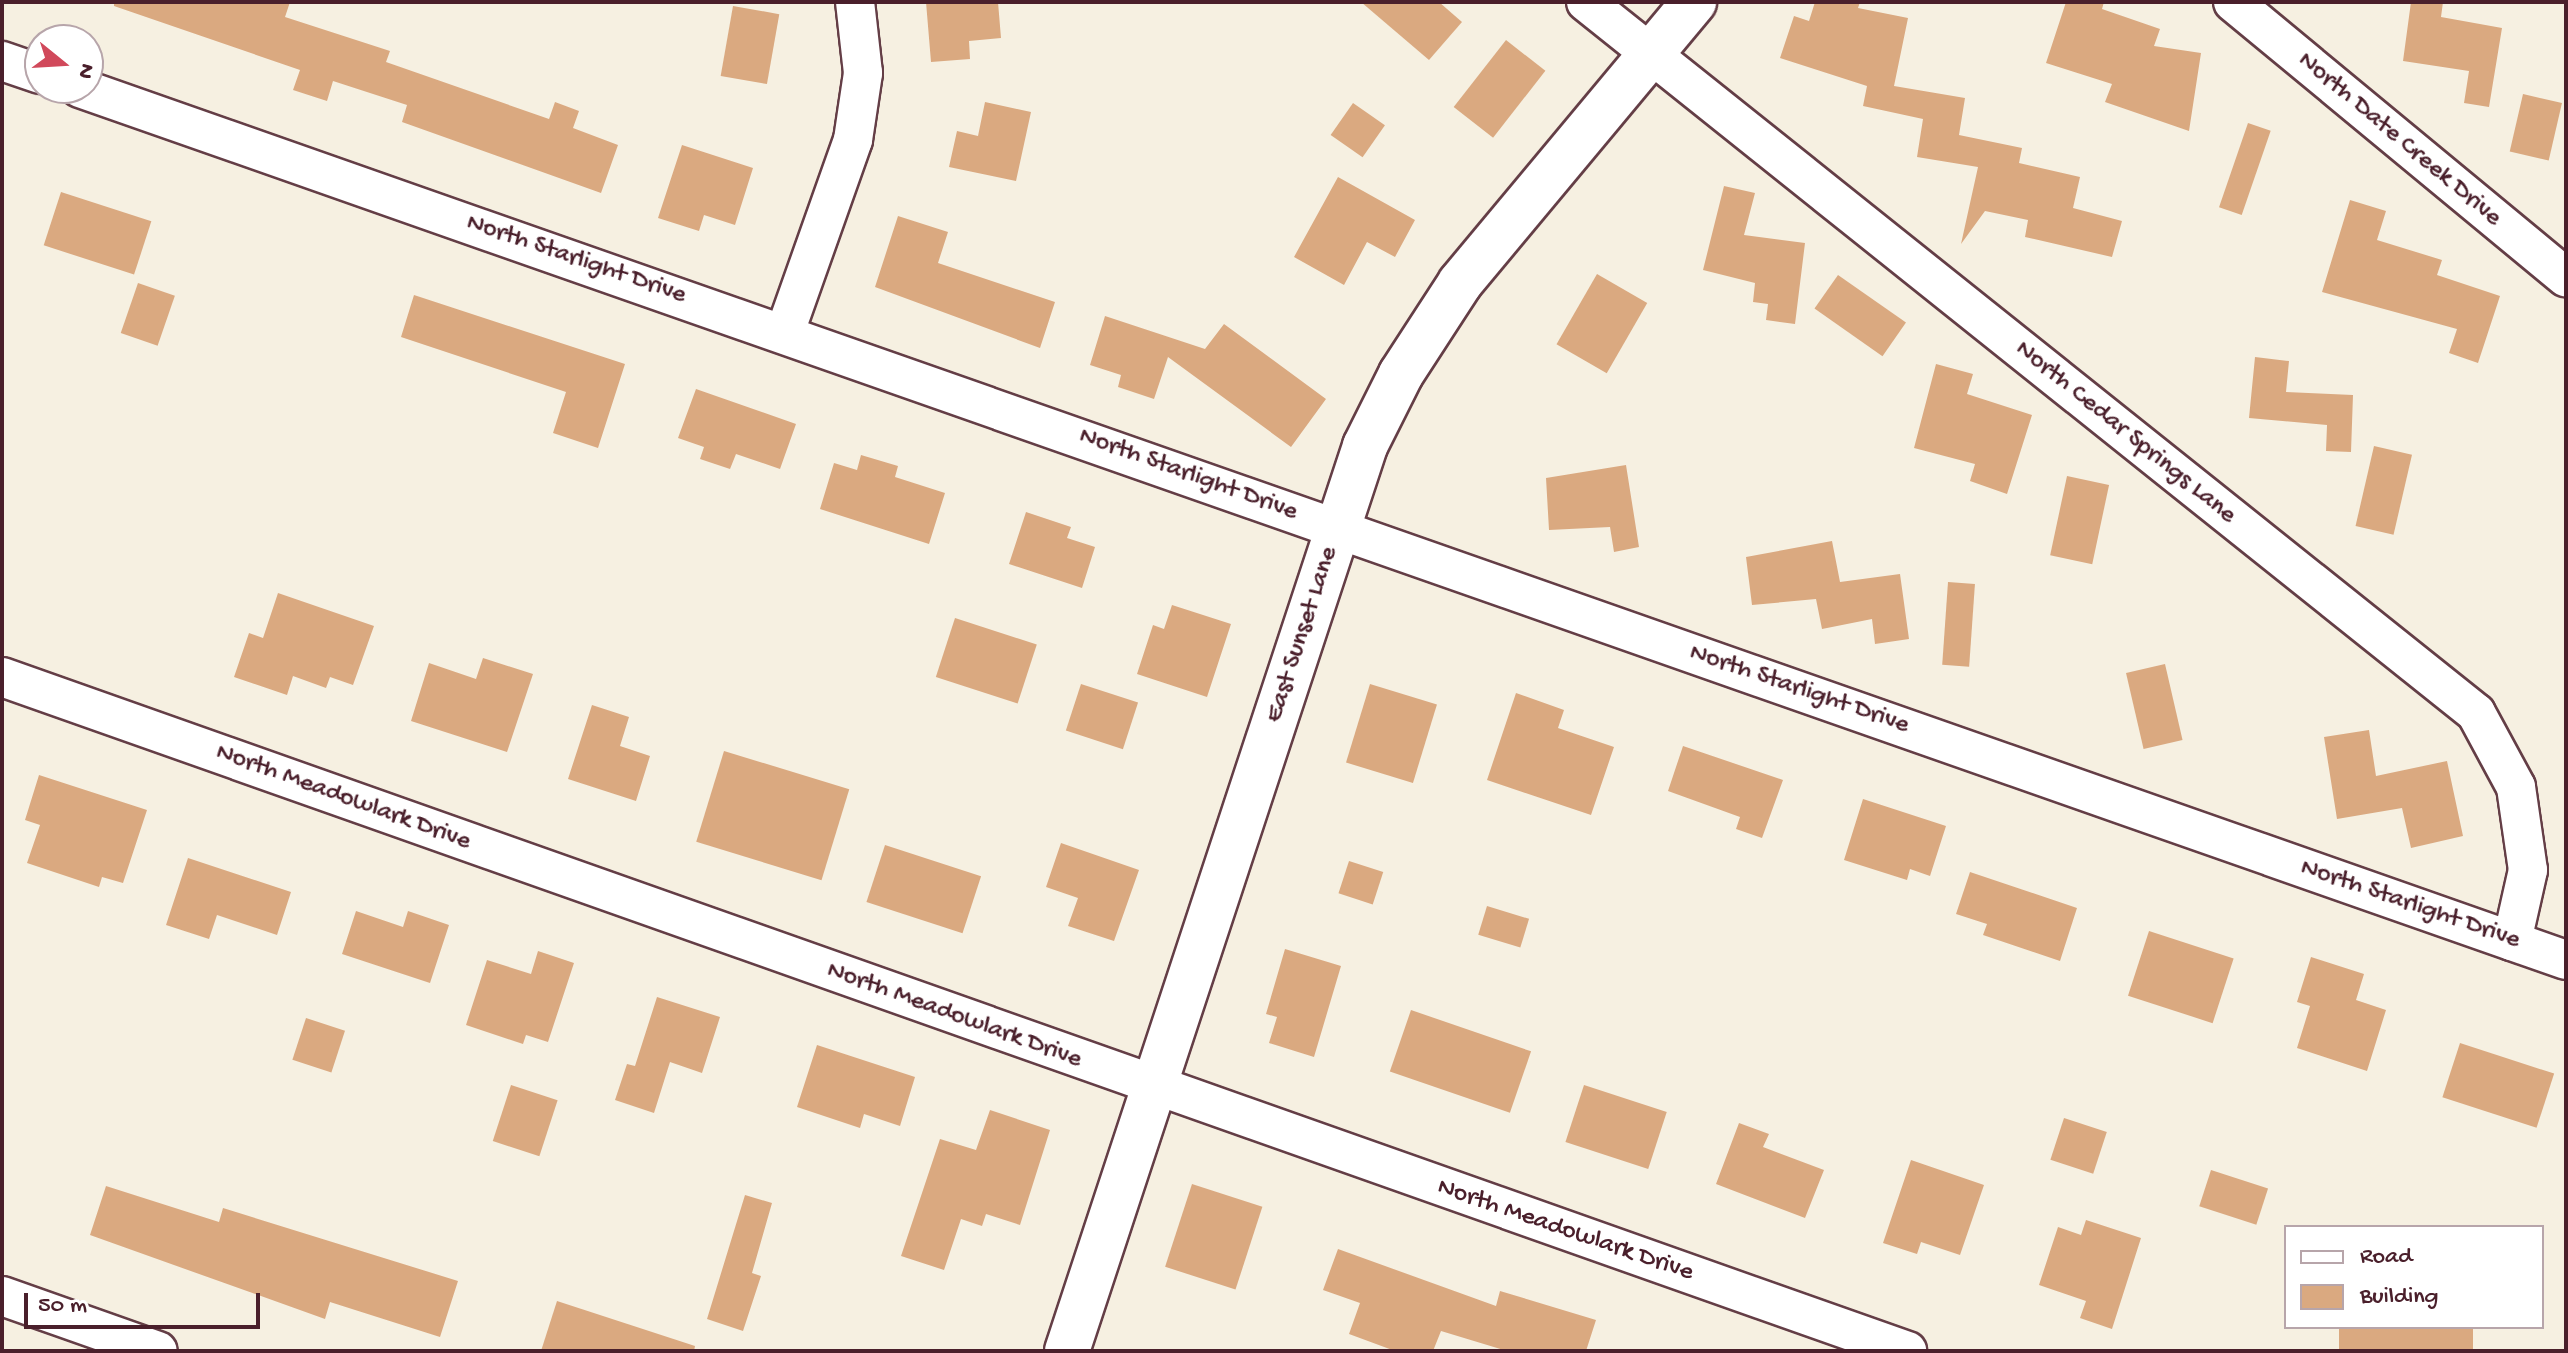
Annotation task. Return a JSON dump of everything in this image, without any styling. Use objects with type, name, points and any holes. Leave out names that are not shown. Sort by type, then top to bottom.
[{"type":"street","points":[[785,332],[853,140],[863,73],[855,2]]},
{"type":"street","name":"North Cedar Springs Lane","points":[[1586,2],[2476,713],[2516,787],[2528,870],[2512,941]]},
{"type":"street","name":"East Sunset Lane","points":[[1067,1351],[1371,434],[1401,374],[1460,283],[1694,2]]},
{"type":"street","name":"North Date Creek Drive","points":[[2233,2],[2566,277]]},
{"type":"street","points":[[2,61],[24,69]]},
{"type":"street","name":"North Starlight Drive","points":[[104,96],[785,332],[2566,960]]},
{"type":"street","name":"North Meadowlark Drive","points":[[2,677],[1907,1351]]},
{"type":"street","points":[[2,1296],[158,1351]]},
{"type":"building","points":[[114,2],[290,2],[285,17],[390,51],[386,62],[549,119],[555,102],[579,111],[573,128],[618,145],[601,193],[402,122],[407,105],[333,81],[327,101],[293,90],[300,70],[114,6]]},
{"type":"building","points":[[926,2],[998,2],[1001,38],[969,41],[970,59],[931,62]]},
{"type":"building","points":[[1361,2],[1439,2],[1462,22],[1429,60]]},
{"type":"building","points":[[1815,2],[1860,2],[1858,8],[1908,18],[1894,86],[1965,98],[1959,135],[2022,148],[2019,163],[2080,177],[2073,208],[2122,221],[2112,257],[2025,237],[2028,220],[1985,211],[1961,244],[1978,167],[1917,157],[1923,119],[1863,106],[1867,86],[1780,58],[1794,16],[1809,21]]},
{"type":"building","points":[[2066,2],[2104,2],[2102,9],[2160,29],[2154,46],[2201,53],[2189,131],[2105,102],[2112,84],[2046,63]]},
{"type":"building","points":[[2411,2],[2443,2],[2441,17],[2502,28],[2489,107],[2464,103],[2469,71],[2403,61]]},
{"type":"building","points":[[733,6],[779,14],[767,84],[721,76]]},
{"type":"building","points":[[1506,40],[1545,71],[1493,138],[1454,107]]},
{"type":"building","points":[[2523,94],[2562,103],[2549,160],[2510,151]]},
{"type":"building","points":[[985,102],[1031,112],[1016,181],[949,167],[957,131],[978,136]]},
{"type":"building","points":[[1353,103],[1385,125],[1363,157],[1331,135]]},
{"type":"building","points":[[2248,123],[2271,131],[2242,215],[2219,207]]},
{"type":"building","points":[[682,145],[753,168],[735,225],[704,215],[699,231],[658,218]]},
{"type":"building","points":[[1338,177],[1415,220],[1395,257],[1367,242],[1344,285],[1294,257]]},
{"type":"building","points":[[1724,186],[1755,193],[1744,235],[1805,243],[1795,324],[1766,320],[1768,304],[1753,302],[1755,283],[1703,270]]},
{"type":"building","points":[[61,192],[151,221],[134,275],[44,245]]},
{"type":"building","points":[[2350,200],[2386,211],[2377,240],[2442,260],[2437,275],[2500,296],[2478,363],[2449,353],[2457,329],[2322,292]]},
{"type":"building","points":[[898,216],[948,232],[938,263],[1055,302],[1040,348],[875,287]]},
{"type":"building","points":[[1597,274],[1647,303],[1607,373],[1556,344]]},
{"type":"building","points":[[1838,275],[1906,323],[1882,356],[1814,309]]},
{"type":"building","points":[[138,283],[175,296],[158,346],[121,333]]},
{"type":"building","points":[[414,295],[625,364],[598,448],[553,433],[566,392],[401,337]]},
{"type":"building","points":[[1105,316],[1205,349],[1224,324],[1326,399],[1291,447],[1168,357],[1154,399],[1118,387],[1121,375],[1090,365]]},
{"type":"building","points":[[2255,357],[2289,361],[2286,392],[2353,395],[2351,452],[2326,451],[2327,425],[2249,418]]},
{"type":"building","points":[[1936,364],[1973,374],[1967,394],[2032,415],[2007,494],[1970,481],[1975,464],[1914,448]]},
{"type":"building","points":[[696,389],[796,424],[780,469],[736,454],[730,469],[700,459],[704,447],[678,438]]},
{"type":"building","points":[[2374,446],[2412,455],[2394,535],[2356,526]]},
{"type":"building","points":[[861,455],[898,466],[895,477],[945,493],[929,544],[820,509],[834,463],[857,470]]},
{"type":"building","points":[[1626,465],[1639,547],[1614,552],[1610,527],[1549,530],[1546,478]]},
{"type":"building","points":[[2067,476],[2109,485],[2092,564],[2050,555]]},
{"type":"building","points":[[1026,512],[1071,527],[1067,538],[1095,547],[1082,588],[1009,564]]},
{"type":"building","points":[[1832,541],[1840,582],[1900,574],[1909,639],[1875,644],[1872,619],[1822,629],[1816,599],[1752,605],[1746,557]]},
{"type":"building","points":[[1948,582],[1975,584],[1969,667],[1942,665]]},
{"type":"building","points":[[278,593],[374,626],[353,685],[330,677],[326,688],[293,676],[287,695],[234,677],[249,633],[263,638]]},
{"type":"building","points":[[1172,605],[1231,624],[1207,697],[1137,674],[1153,625],[1164,629]]},
{"type":"building","points":[[955,618],[1037,645],[1018,704],[936,677]]},
{"type":"building","points":[[483,658],[533,674],[507,752],[411,721],[429,663],[476,679]]},
{"type":"building","points":[[2165,664],[2183,740],[2144,749],[2126,673]]},
{"type":"building","points":[[1081,684],[1138,703],[1123,749],[1066,731]]},
{"type":"building","points":[[1370,684],[1437,704],[1413,783],[1346,762]]},
{"type":"building","points":[[1516,693],[1564,710],[1558,728],[1614,747],[1591,815],[1487,780]]},
{"type":"building","points":[[592,705],[629,717],[620,746],[650,756],[636,801],[568,779]]},
{"type":"building","points":[[2369,730],[2376,776],[2447,761],[2463,836],[2411,848],[2402,808],[2337,819],[2324,737]]},
{"type":"building","points":[[1683,746],[1783,780],[1762,838],[1736,829],[1740,817],[1668,791]]},
{"type":"building","points":[[724,751],[849,789],[822,880],[696,842]]},
{"type":"building","points":[[39,775],[147,810],[123,883],[102,877],[99,887],[27,863],[40,825],[25,820]]},
{"type":"building","points":[[1863,799],[1946,826],[1930,876],[1910,869],[1907,880],[1844,860]]},
{"type":"building","points":[[1061,843],[1139,870],[1114,941],[1068,926],[1078,898],[1046,887]]},
{"type":"building","points":[[885,845],[981,876],[963,933],[866,902]]},
{"type":"building","points":[[188,858],[291,892],[277,935],[217,915],[209,939],[166,925]]},
{"type":"building","points":[[1349,861],[1383,872],[1373,904],[1338,893]]},
{"type":"building","points":[[1970,872],[2077,908],[2060,961],[1983,935],[1987,924],[1956,914]]},
{"type":"building","points":[[1487,906],[1529,919],[1520,948],[1478,935]]},
{"type":"building","points":[[356,911],[403,927],[408,911],[449,925],[430,983],[342,954]]},
{"type":"building","points":[[2149,931],[2234,959],[2213,1023],[2128,996]]},
{"type":"building","points":[[1285,949],[1341,966],[1314,1057],[1269,1043],[1277,1017],[1266,1014]]},
{"type":"building","points":[[538,951],[574,963],[548,1042],[526,1035],[523,1044],[466,1025],[487,960],[531,974]]},
{"type":"building","points":[[2311,957],[2364,974],[2356,1000],[2386,1010],[2367,1071],[2297,1048],[2310,1006],[2297,1002]]},
{"type":"building","points":[[657,997],[720,1017],[702,1073],[670,1062],[654,1113],[615,1100],[627,1064],[635,1066]]},
{"type":"building","points":[[1411,1010],[1531,1051],[1510,1113],[1390,1071]]},
{"type":"building","points":[[306,1018],[345,1031],[331,1073],[292,1060]]},
{"type":"building","points":[[2460,1043],[2554,1074],[2537,1128],[2442,1097]]},
{"type":"building","points":[[817,1045],[915,1077],[900,1126],[864,1114],[860,1128],[797,1107]]},
{"type":"building","points":[[511,1085],[558,1100],[539,1156],[493,1141]]},
{"type":"building","points":[[1584,1085],[1667,1112],[1648,1169],[1565,1142]]},
{"type":"building","points":[[990,1110],[1050,1130],[1020,1225],[986,1214],[982,1226],[961,1219],[944,1270],[901,1256],[940,1139],[976,1150]]},
{"type":"building","points":[[2064,1118],[2107,1132],[2093,1174],[2050,1160]]},
{"type":"building","points":[[1739,1123],[1769,1134],[1763,1147],[1824,1170],[1805,1218],[1716,1184]]},
{"type":"building","points":[[1911,1160],[1984,1185],[1960,1255],[1921,1242],[1917,1254],[1883,1243]]},
{"type":"building","points":[[2211,1170],[2268,1189],[2256,1225],[2199,1206]]},
{"type":"building","points":[[1192,1184],[1262,1207],[1235,1290],[1165,1267]]},
{"type":"building","points":[[106,1186],[219,1222],[223,1208],[458,1281],[440,1337],[330,1302],[325,1319],[90,1235]]},
{"type":"building","points":[[745,1195],[772,1203],[752,1273],[761,1276],[743,1331],[707,1319]]},
{"type":"building","points":[[2086,1220],[2141,1238],[2112,1329],[2080,1318],[2086,1301],[2039,1285],[2058,1227],[2081,1235]]},
{"type":"building","points":[[1338,1249],[1496,1306],[1500,1291],[1596,1320],[1586,1351],[1507,1351],[1441,1331],[1433,1351],[1395,1351],[1349,1334],[1360,1303],[1323,1290]]},
{"type":"building","points":[[557,1301],[695,1346],[694,1351],[541,1351]]},
{"type":"building","points":[[2339,1329],[2473,1329],[2473,1351],[2339,1351]]}]
